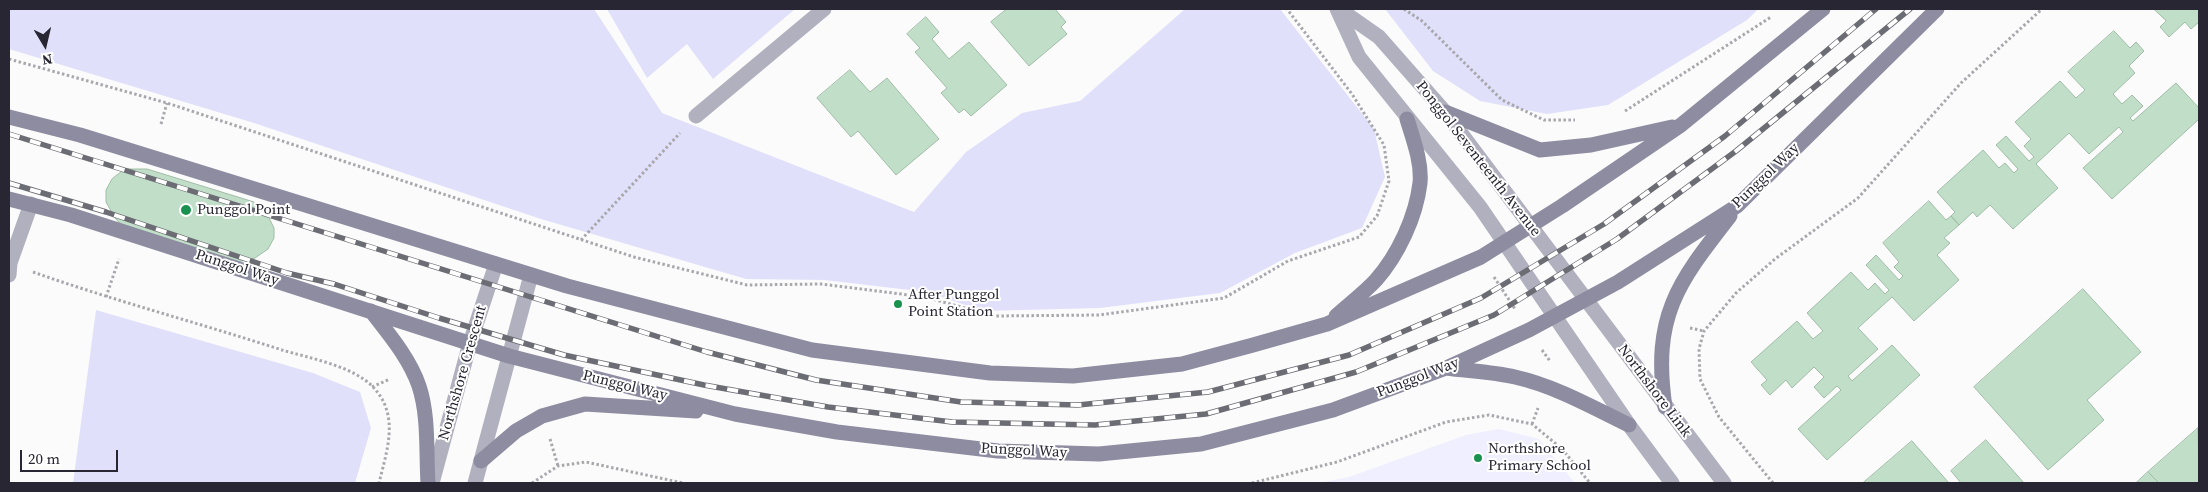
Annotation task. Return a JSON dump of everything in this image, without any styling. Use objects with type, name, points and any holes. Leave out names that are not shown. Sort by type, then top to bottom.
[{"type":"main road","points":[[9,117],[80,134],[532,275],[812,350],[990,373],[1073,376],[1182,364],[1327,324],[1481,257],[1531,227],[1681,125],[1823,9]]},
{"type":"main road","name":"Punggol Way","points":[[9,198],[71,215],[509,356],[735,414],[837,432],[998,451],[1099,454],[1202,444],[1333,410],[1446,368],[1529,330],[1618,282],[1738,206],[1937,9]]},
{"type":"main road","points":[[1445,112],[1540,150],[1590,145],[1681,125]]},
{"type":"main road","points":[[1327,324],[1375,280],[1395,254],[1413,212],[1420,183],[1418,161],[1407,119]]},
{"type":"main road","points":[[1665,407],[1661,377],[1665,322],[1675,295],[1691,266],[1738,206]]},
{"type":"main road","points":[[371,311],[396,344],[419,386],[424,413],[430,483]]},
{"type":"main road","points":[[1446,368],[1515,377],[1545,386],[1562,392],[1629,425]]},
{"type":"main road","points":[[481,461],[516,431],[542,416],[585,404],[735,414]]},
{"type":"street","points":[[696,116],[824,9]]},
{"type":"street","name":"Ponggol Seventeenth Avenue","points":[[1338,9],[1379,38],[1445,112],[1585,299]]},
{"type":"street","name":"Ponggol Seventeenth Avenue","points":[[1338,9],[1359,57],[1480,208],[1555,316]]},
{"type":"street","points":[[10,269],[30,204]]},
{"type":"street","name":"Northshore Crescent","points":[[430,483],[470,343],[496,264]]},
{"type":"street","points":[[475,483],[532,275]]},
{"type":"street","name":"Northshore Link","points":[[1585,299],[1724,483]]},
{"type":"street","points":[[1555,316],[1629,425],[1672,483]]},
{"type":"path","points":[[9,59],[167,103],[634,257],[747,285],[821,284],[925,298],[994,316],[1099,315],[1224,298],[1288,261],[1359,237],[1377,216],[1389,181],[1384,145],[1352,94],[1287,9]]},
{"type":"path","points":[[1404,9],[1422,21],[1502,100],[1544,120],[1583,120]]},
{"type":"path","points":[[1773,483],[1719,417],[1700,379],[1699,349],[1704,331],[1736,293],[1775,259],[1858,198],[1961,83],[2042,9]]},
{"type":"path","points":[[1624,111],[1772,17]]},
{"type":"path","points":[[161,124],[167,103]]},
{"type":"path","points":[[581,240],[696,116]]},
{"type":"path","points":[[1481,257],[1553,366]]},
{"type":"path","points":[[106,298],[119,259]]},
{"type":"path","points":[[10,269],[229,333],[349,371],[372,387],[385,406],[391,427],[379,483]]},
{"type":"path","points":[[1252,483],[1337,462],[1446,422],[1489,415],[1532,424],[1562,449],[1590,483]]},
{"type":"path","points":[[532,483],[558,466],[586,462],[683,483]]},
{"type":"shaded area","points":[[9,9],[594,9],[662,113],[914,212],[966,152],[1022,113],[1080,101],[1185,9],[1280,9],[1374,129],[1385,177],[1362,228],[1295,253],[1220,293],[1100,308],[983,311],[927,292],[824,280],[746,279],[541,219],[254,123],[9,49]]},
{"type":"shaded area","points":[[607,9],[795,9],[713,79],[687,44],[647,78]]},
{"type":"shaded area","points":[[1385,9],[1758,9],[1747,20],[1608,105],[1547,114],[1480,101],[1433,71]]},
{"type":"shaded area","points":[[96,310],[313,373],[360,392],[371,428],[355,483],[73,483]]},
{"type":"shaded area","name":"Northshore Primary School","points":[[1499,429],[1539,439],[1575,483],[1319,483],[1349,477],[1466,435]]},
{"type":"building","points":[[1007,9],[1055,9],[1066,22],[1061,27],[1067,34],[1029,66],[991,22]]},
{"type":"building","points":[[2154,9],[2199,9],[2199,22],[2191,29],[2185,22],[2169,37],[2160,27],[2166,21]]},
{"type":"building","points":[[926,17],[939,32],[932,39],[949,59],[969,42],[1007,85],[971,116],[964,109],[959,113],[941,93],[947,88],[915,52],[920,48],[907,34]]},
{"type":"building","points":[[2114,31],[2130,48],[2136,42],[2144,51],[2129,66],[2135,73],[2113,94],[2122,104],[2132,95],[2143,106],[2130,118],[2133,121],[2176,83],[2199,108],[2199,119],[2112,199],[2083,168],[2123,132],[2119,127],[2089,154],[2069,133],[2036,164],[2058,188],[2013,229],[1990,205],[1977,217],[1973,212],[1959,225],[1951,216],[1955,212],[1937,192],[1983,150],[1999,168],[2005,163],[2014,173],[2018,169],[1996,145],[2006,136],[2029,161],[2034,157],[2024,146],[2031,139],[2015,122],[2060,81],[2076,98],[2085,90],[2068,72]]},
{"type":"building","points":[[850,70],[870,92],[887,78],[939,139],[896,175],[858,131],[851,137],[817,98]]},
{"type":"building","name":"Punggol Point","points":[[125,169],[147,169],[254,202],[269,218],[274,228],[274,238],[268,249],[255,258],[237,262],[124,228],[115,218],[106,202],[106,190],[112,179]]},
{"type":"building","points":[[1929,201],[1946,220],[1951,216],[1959,225],[1944,238],[1950,243],[1937,255],[1959,280],[1914,321],[1892,297],[1858,328],[1878,349],[1848,376],[1852,381],[1892,345],[1920,375],[1827,460],[1798,429],[1841,390],[1837,386],[1824,398],[1814,387],[1824,377],[1814,367],[1792,388],[1786,380],[1770,395],[1761,385],[1767,380],[1751,362],[1797,321],[1813,339],[1823,331],[1807,313],[1851,272],[1868,290],[1875,283],[1885,294],[1889,290],[1866,265],[1876,255],[1899,280],[1903,276],[1894,267],[1899,262],[1883,243]]},
{"type":"building","points":[[2083,289],[2141,352],[2087,400],[2104,420],[2048,470],[1974,387]]},
{"type":"building","points":[[2198,428],[2199,483],[2159,483],[2148,472]]},
{"type":"building","points":[[1986,440],[2024,483],[1961,483],[1951,471]]},
{"type":"building","points":[[1912,441],[1949,483],[1863,483]]},
{"type":"building","points":[[2148,472],[2159,483],[2136,483]]},
{"type":"railway","points":[[9,134],[707,352],[816,380],[961,402],[1078,405],[1208,392],[1349,355],[1481,298],[1604,224],[1725,136],[1876,9]]},
{"type":"railway","points":[[9,183],[106,212],[287,273],[334,284],[439,318],[564,355],[704,385],[828,407],[952,422],[1095,425],[1206,414],[1356,372],[1494,315],[1617,239],[1736,151],[1910,9]]},
{"type":"place","name":"Punggol Point","points":[[186,210]]},
{"type":"place","name":"After Punggol Point Station","points":[[898,304]]},
{"type":"place","name":"Northshore Primary School","points":[[1478,458]]}]
